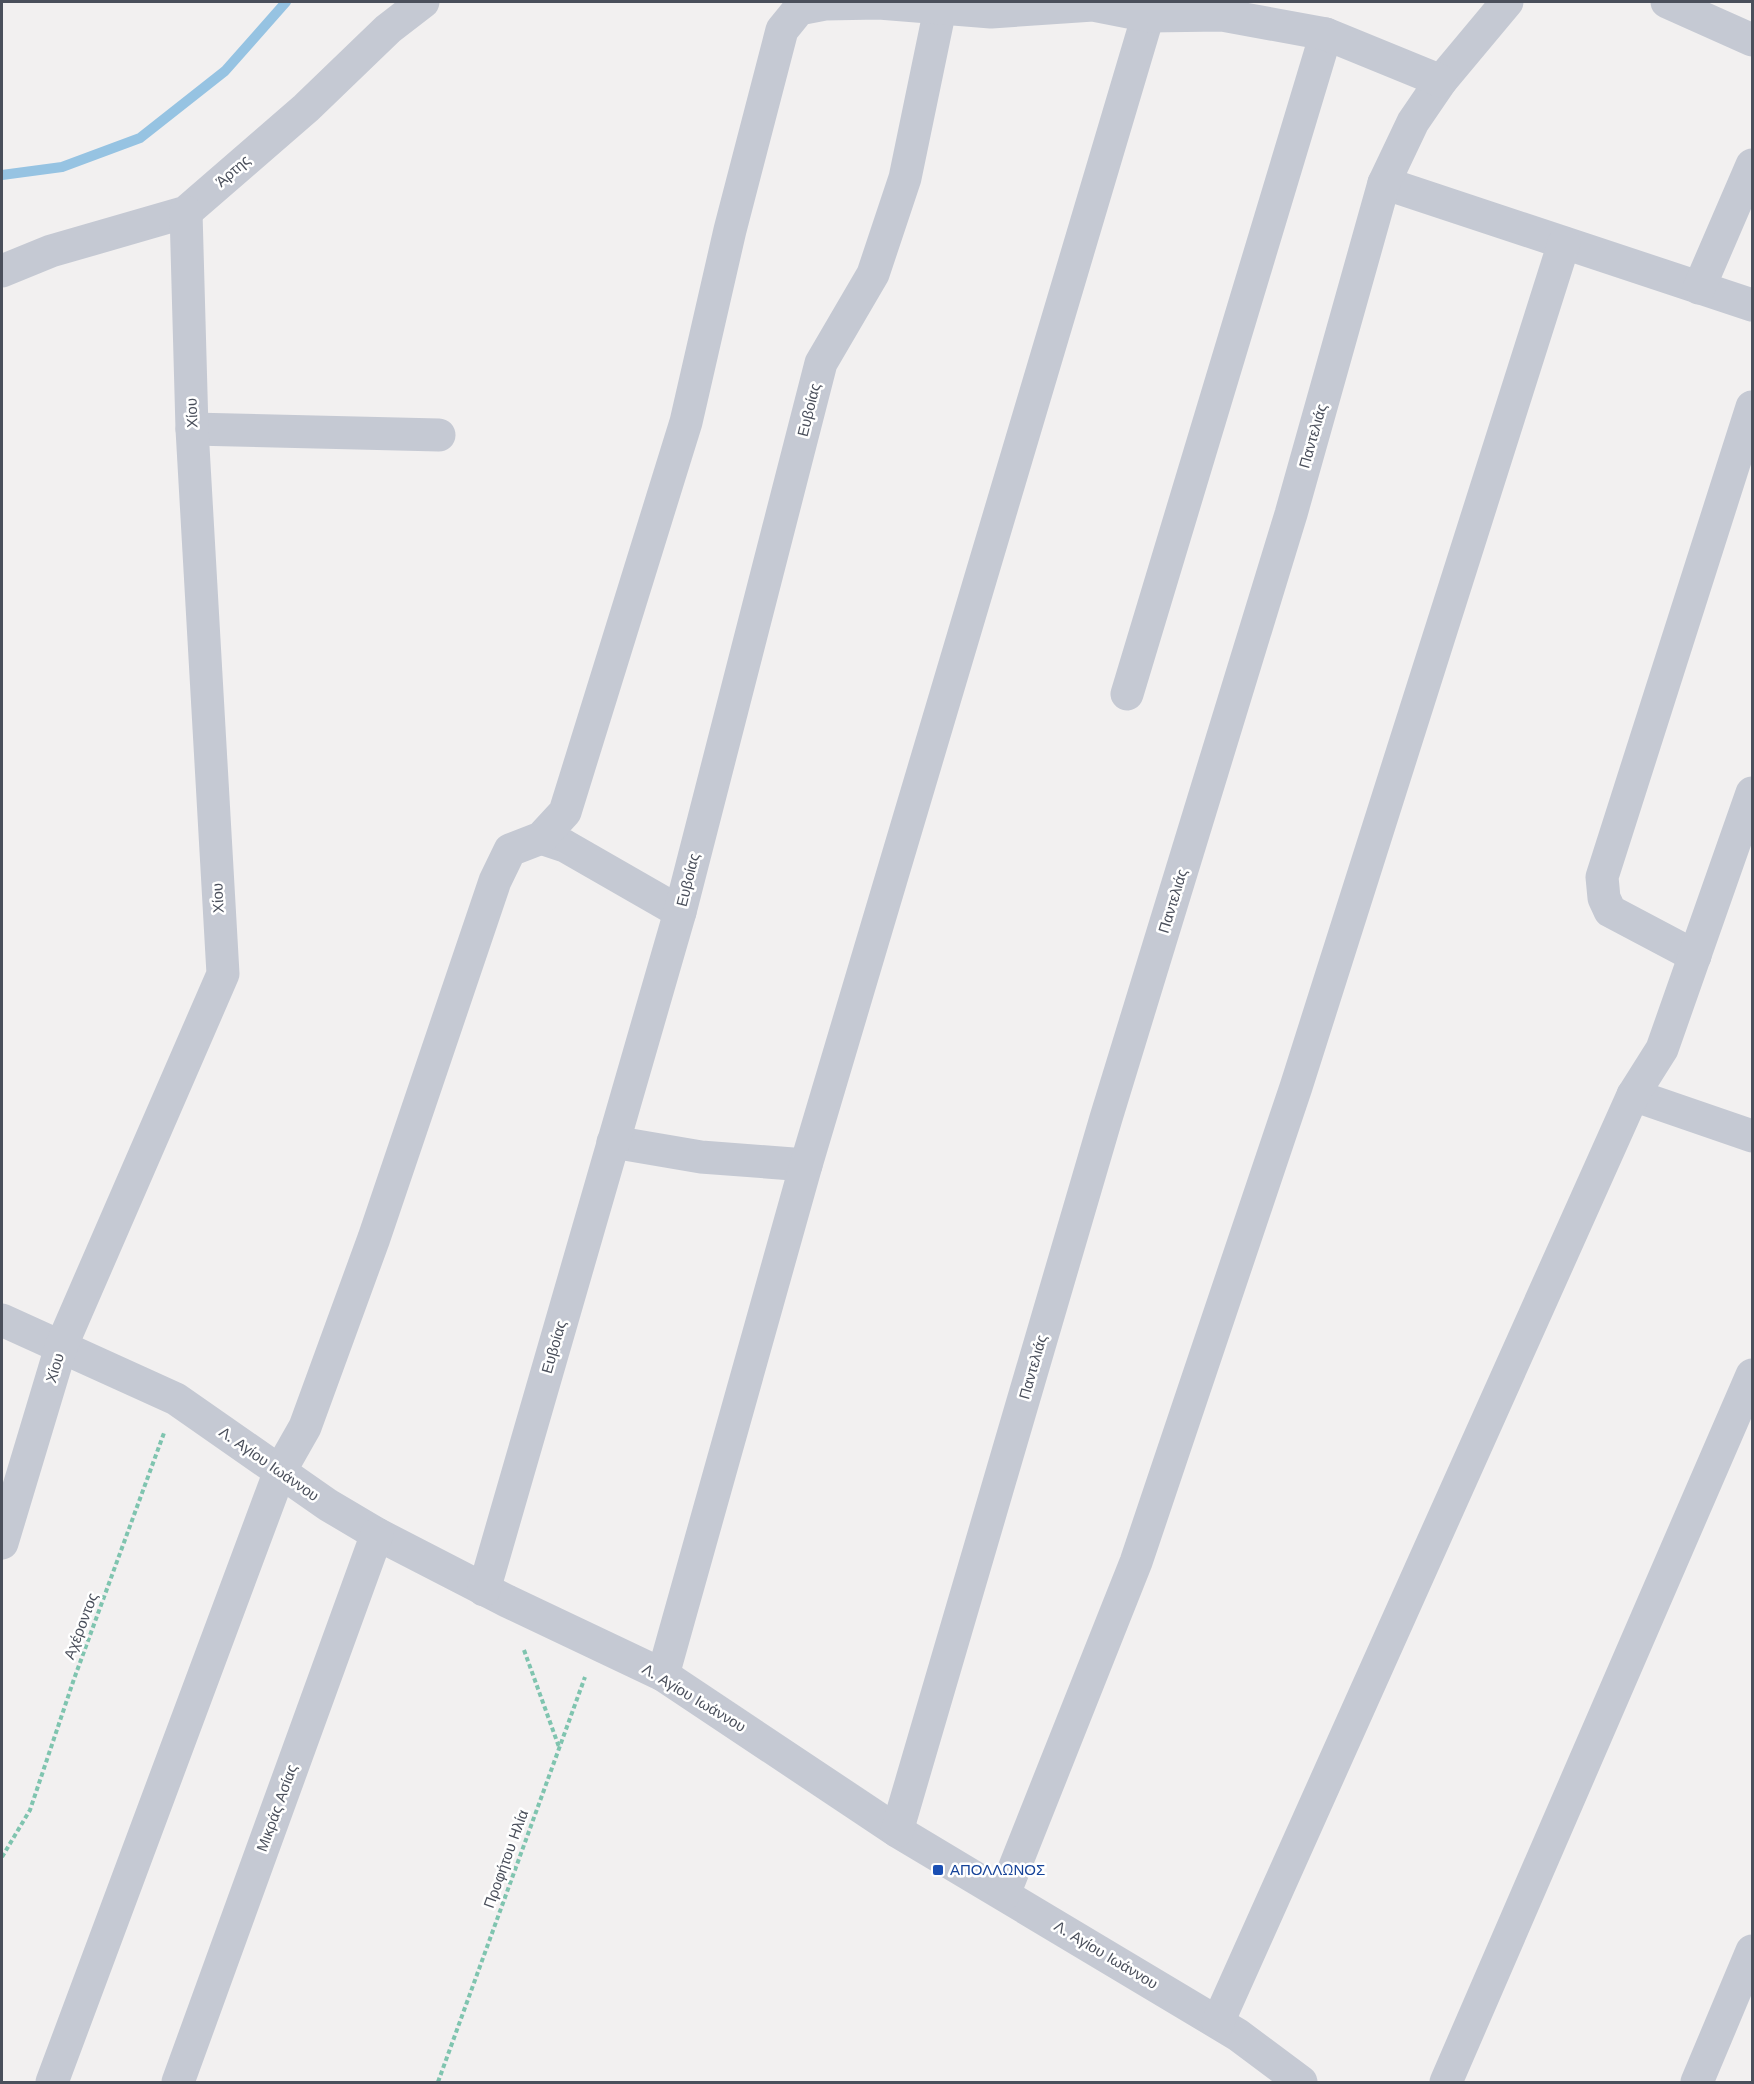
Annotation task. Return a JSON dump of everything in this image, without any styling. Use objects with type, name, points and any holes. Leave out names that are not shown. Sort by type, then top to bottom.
[{"type":"street","name":"Άρτης","points":[[2,271],[51,251],[186,212],[306,108],[388,29],[423,2]]},
{"type":"street","name":"Παντελιάς","points":[[897,1831],[1106,1118],[1291,514],[1384,183],[1413,122],[1441,81],[1508,2]]},
{"type":"street","points":[[1667,2],[1752,40]]},
{"type":"street","points":[[52,2082],[280,1471],[309,1416],[377,1227],[495,881],[510,850],[541,838],[564,812],[686,422],[730,230],[782,30],[799,9],[825,4],[879,3],[991,12],[1093,3],[1222,15],[1326,34],[1441,81]]},
{"type":"street","name":"Ευβοίας","points":[[495,1596],[613,1142],[680,912],[821,363],[873,274],[905,178],[940,9]]},
{"type":"street","points":[[663,1675],[806,1165],[1150,9]]},
{"type":"street","points":[[1127,694],[1326,34]]},
{"type":"street","points":[[1698,288],[1752,165]]},
{"type":"street","points":[[1384,183],[1752,305]]},
{"type":"street","name":"Χίου","points":[[2,1543],[61,1347],[223,974],[192,429],[186,212]]},
{"type":"street","points":[[1004,1894],[1136,1562],[1296,1087],[1564,243]]},
{"type":"street","points":[[1695,956],[1610,911],[1604,898],[1602,877],[1752,407]]},
{"type":"street","points":[[192,429],[439,435]]},
{"type":"street","points":[[1218,2022],[1633,1095],[1662,1049],[1752,793]]},
{"type":"street","points":[[541,838],[565,846],[680,912]]},
{"type":"street","points":[[1633,1095],[1752,1136]]},
{"type":"street","points":[[613,1142],[701,1157],[806,1165]]},
{"type":"street","name":"Λ. Αγίου Ιωάννου","points":[[2,1320],[176,1399],[328,1506],[377,1534],[495,1596],[663,1675],[897,1831],[1218,2022],[1301,2082]]},
{"type":"street","points":[[1446,2082],[1752,1375]]},
{"type":"street","name":"Μικράς Ασίας","points":[[178,2082],[377,1534]]},
{"type":"street","points":[[1698,2082],[1752,1951]]},
{"type":"path","name":"Αχέροντος","points":[[2,1857],[30,1810],[74,1679],[123,1550],[176,1399]]},
{"type":"path","points":[[495,1596],[559,1748]]},
{"type":"path","name":"Προφήτου Ηλία","points":[[438,2082],[596,1644]]},
{"type":"waterway","points":[[2,175],[62,167],[140,138],[225,71],[286,2]]},
{"type":"place","name":"ΑΠΟΛΛΩΝΟΣ","points":[[938,1870]]}]
